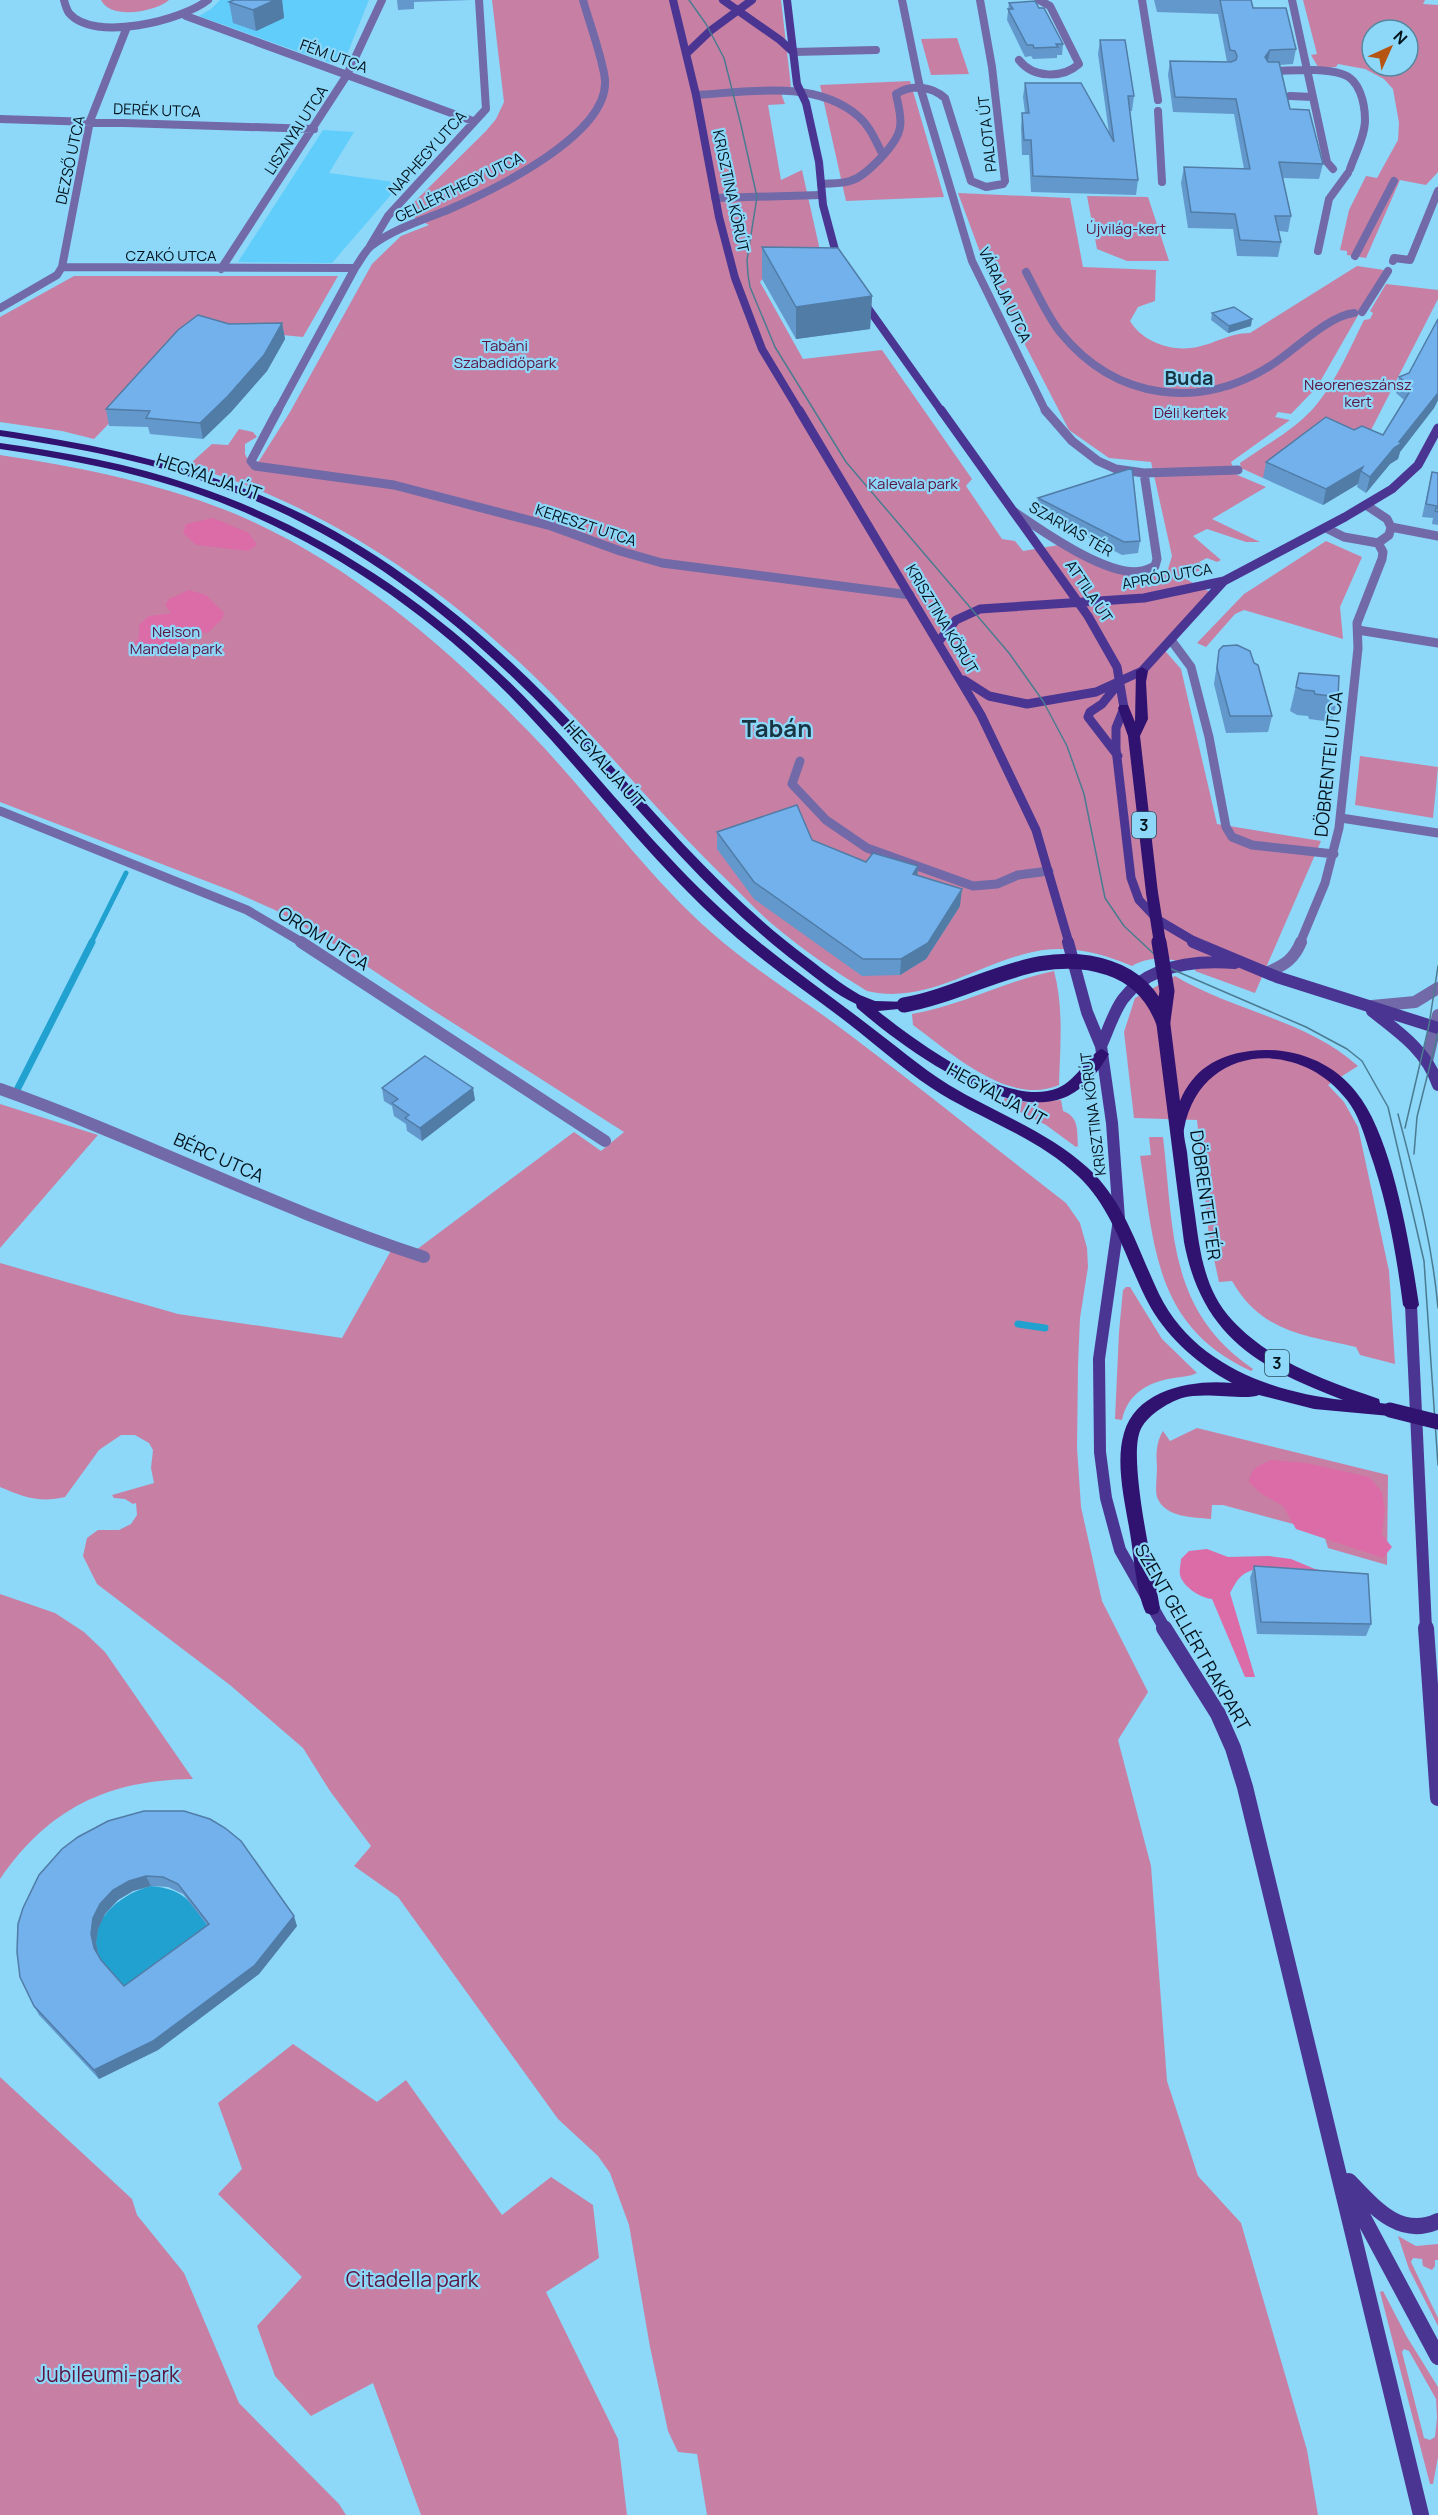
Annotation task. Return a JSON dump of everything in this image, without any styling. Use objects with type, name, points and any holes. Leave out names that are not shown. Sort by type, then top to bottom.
[{"type":"main road","name":"KRISZTINA KÖRÚT","points":[[673,0],[687,53],[715,198],[735,278],[762,349],[960,677],[981,715],[1036,830],[1050,871],[1087,1012],[1101,1049],[1112,1123],[1119,1219]]},
{"type":"main road","points":[[723,0],[780,40],[793,52]]},
{"type":"main road","points":[[687,53],[710,31],[752,0]]},
{"type":"main road","points":[[787,0],[797,84],[801,91],[819,162],[821,195],[835,253],[842,269]]},
{"type":"main road","name":"ATTILA ÚT","points":[[858,295],[1080,603],[1117,667],[1124,708],[1117,721],[1118,756],[1131,877],[1140,902],[1170,929],[1194,942],[1283,978],[1366,1006]]},
{"type":"main road","name":"APRÓD UTCA","points":[[939,641],[949,624],[974,611],[1144,598],[1224,581],[1345,518],[1392,489],[1422,459],[1438,428]]},
{"type":"main road","name":"HEGYALJA ÚT","points":[[0,433],[92,448],[182,470],[228,485],[302,517],[366,554],[431,599],[506,662],[737,907],[793,954],[852,996]]},
{"type":"main road","name":"HEGYALJA ÚT","points":[[0,446],[122,468],[211,494],[308,538],[376,581],[435,624],[508,688],[681,877],[725,921],[932,1080],[956,1096],[1038,1139],[1075,1165],[1094,1183],[1119,1219]]},
{"type":"main road","name":"APRÓD UTCA","points":[[960,677],[989,696],[1027,704],[1096,692],[1142,671],[1224,581]]},
{"type":"main road","name":"3","points":[[1142,671],[1140,682],[1142,719],[1134,736],[1152,893],[1167,991],[1163,1021]]},
{"type":"main road","points":[[1118,756],[1088,717],[1090,712],[1102,704],[1120,682]]},
{"type":"main road","points":[[1124,708],[1134,736]]},
{"type":"main road","points":[[852,996],[874,1006],[904,1005],[936,998],[1031,963],[1080,960],[1113,969],[1136,982],[1154,1000],[1163,1021]]},
{"type":"main road","points":[[852,996],[873,1014],[966,1078],[1002,1092],[1038,1098],[1066,1092],[1084,1078],[1101,1049],[1124,998],[1150,977],[1169,968],[1197,962],[1245,963]]},
{"type":"main road","points":[[1366,1006],[1437,1028]]},
{"type":"main road","points":[[1366,1006],[1412,1045],[1427,1061],[1437,1077],[1438,1085]]},
{"type":"main road","name":"DÖBRENTEI TÉR","points":[[1163,1021],[1191,1242],[1197,1274],[1209,1301],[1221,1319],[1249,1344],[1289,1370],[1390,1410]]},
{"type":"main road","points":[[1178,1130],[1188,1096],[1212,1066],[1228,1059],[1276,1054],[1298,1058],[1318,1067],[1338,1081],[1352,1096],[1364,1115],[1387,1180],[1404,1252],[1411,1305],[1422,1580],[1438,1798]]},
{"type":"main road","name":"3","points":[[1119,1219],[1154,1299],[1175,1330],[1236,1380],[1268,1392],[1340,1407],[1390,1410],[1438,1422]]},
{"type":"main road","name":"SZENT GELLÉRT RAKPART","points":[[1119,1219],[1098,1359],[1100,1452],[1115,1535],[1128,1566],[1213,1706],[1233,1748],[1245,1787],[1340,2172],[1421,2515]]},
{"type":"main road","points":[[1152,1608],[1134,1499],[1129,1444],[1131,1433],[1156,1403],[1179,1393],[1206,1388],[1268,1392]]},
{"type":"main road","points":[[1340,2172],[1370,2202],[1400,2225],[1415,2228],[1438,2221]]},
{"type":"main road","name":"SZENT GELLÉRT RAKPART","points":[[1340,2172],[1398,2286],[1438,2357]]},
{"type":"street","points":[[64,0],[64,6],[69,13],[78,19],[127,27],[152,25],[186,16],[198,10],[208,0]]},
{"type":"street","name":"LISZNYAI UTCA","points":[[221,268],[314,129],[347,75],[382,0]]},
{"type":"street","name":"NAPHEGY UTCA","points":[[370,247],[388,216],[486,109],[479,0]]},
{"type":"street","name":"GELLÉRTHEGY UTCA","points":[[355,268],[370,247],[412,222],[449,209],[513,178],[554,152],[584,127],[597,110],[605,81],[583,0]]},
{"type":"street","name":"VÁRALJA UTCA","points":[[902,0],[921,88],[972,261],[1048,416],[1066,436],[1098,460],[1116,469],[1144,473],[1238,470]]},
{"type":"street","name":"PALOTA ÚT","points":[[921,88],[936,90],[945,98],[971,181],[995,191],[1005,181],[990,45],[980,0]]},
{"type":"street","points":[[1019,60],[1026,70],[1037,73],[1066,73],[1075,69],[1079,64],[1050,6],[1039,0]]},
{"type":"street","points":[[1142,0],[1158,100]]},
{"type":"street","points":[[1292,0],[1327,162],[1343,170]]},
{"type":"street","name":"FÉM UTCA","points":[[186,16],[473,121]]},
{"type":"street","name":"DEZSŐ UTCA","points":[[62,267],[90,121],[127,27]]},
{"type":"street","points":[[793,52],[876,50]]},
{"type":"street","points":[[1153,69],[1164,69]]},
{"type":"street","points":[[1268,71],[1344,74],[1354,81],[1358,88],[1365,122],[1343,170],[1338,189],[1329,199],[1318,251]]},
{"type":"street","points":[[821,184],[848,182],[862,176],[893,142],[901,125],[896,94],[903,90],[921,88]]},
{"type":"street","points":[[696,95],[801,91],[838,103],[860,117],[873,135],[883,155]]},
{"type":"street","points":[[1290,96],[1312,97]]},
{"type":"street","points":[[1158,111],[1162,182]]},
{"type":"street","name":"DERÉK UTCA","points":[[0,119],[314,129]]},
{"type":"street","points":[[873,135],[893,142]]},
{"type":"street","points":[[1355,256],[1394,181]]},
{"type":"street","points":[[1393,261],[1394,258],[1410,260],[1438,190]]},
{"type":"street","points":[[715,198],[821,195]]},
{"type":"street","points":[[0,308],[57,275],[62,267]]},
{"type":"street","name":"CZAKÓ UTCA","points":[[62,267],[355,268]]},
{"type":"street","name":"KERESZT UTCA","points":[[355,268],[252,457],[251,461],[255,466],[394,485],[550,526],[620,551],[662,562],[910,594]]},
{"type":"street","points":[[1026,272],[1058,329],[1082,352],[1121,380],[1149,390],[1178,395],[1210,393],[1256,376],[1333,320],[1344,314],[1365,312],[1388,271]]},
{"type":"street","name":"SZARVAS TÉR","points":[[1013,511],[1052,536],[1116,570],[1142,573],[1155,566],[1157,559],[1144,473]]},
{"type":"street","points":[[1326,528],[1344,537],[1378,543],[1389,535],[1391,527],[1387,519],[1366,505]]},
{"type":"street","points":[[1391,527],[1438,536]]},
{"type":"street","name":"DÖBRENTEI UTCA","points":[[1268,972],[1287,964],[1296,954],[1325,883],[1334,854],[1341,818],[1358,630],[1361,612],[1382,559],[1383,552],[1378,543]]},
{"type":"street","points":[[1358,630],[1438,643]]},
{"type":"street","points":[[1171,640],[1191,667],[1209,737],[1226,826],[1232,837],[1252,845],[1334,854]]},
{"type":"street","points":[[800,761],[792,784],[813,810],[851,839],[867,848],[958,883],[973,886],[997,884],[1018,875],[1050,871]]},
{"type":"street","name":"OROM UTCA","points":[[0,811],[247,910],[340,966],[605,1141]]},
{"type":"street","points":[[1341,818],[1438,833]]},
{"type":"street","points":[[1366,1006],[1407,1004],[1426,998],[1438,988]]},
{"type":"street","points":[[1427,1061],[1437,1028],[1438,1015]]},
{"type":"street","name":"BÉRC UTCA","points":[[0,1089],[162,1152],[335,1228],[424,1257]]},
{"type":"shaded area","points":[[220,0],[369,0],[346,57],[330,63],[199,16]]},
{"type":"shaded area","points":[[323,130],[354,132],[329,173],[401,183],[332,263],[238,262]]},
{"type":"shaded area","points":[[151,1886],[181,1895],[195,1907],[213,1934],[129,1996],[109,1974],[100,1959],[96,1946],[96,1934],[100,1922],[117,1903]]},
{"type":"green space","points":[[101,0],[169,0],[144,11],[123,12],[106,6]]},
{"type":"green space","points":[[492,0],[781,0],[791,87],[779,88],[785,104],[768,105],[781,180],[802,170],[821,255],[763,278],[760,282],[803,359],[882,350],[972,479],[966,486],[1002,539],[1015,541],[1023,551],[1059,545],[1121,574],[1144,577],[1168,569],[1172,556],[1151,462],[1109,458],[1069,430],[987,271],[958,193],[1070,198],[1083,267],[1156,270],[1155,301],[1138,307],[1130,321],[1148,339],[1173,348],[1198,347],[1234,335],[1250,333],[1357,266],[1384,270],[1317,387],[1291,414],[1278,412],[1275,417],[1290,420],[1231,462],[1235,474],[1266,487],[1212,519],[1260,542],[1246,542],[1207,529],[1193,536],[1221,560],[1217,562],[1207,558],[1199,562],[1207,568],[1182,577],[1210,592],[1160,645],[1181,669],[1217,824],[1321,841],[1255,993],[1172,960],[1148,960],[1132,966],[1089,952],[1066,949],[1043,950],[1021,955],[956,980],[912,992],[890,994],[867,991],[805,950],[765,918],[684,837],[555,697],[516,659],[433,590],[342,530],[293,505],[243,484],[192,467],[192,462],[212,444],[228,445],[239,429],[253,432],[257,437],[245,444],[245,454],[250,464],[259,461],[290,412],[372,264],[401,236],[429,225],[404,212],[486,131],[496,119],[504,102]]},
{"type":"green space","points":[[1303,0],[1425,0],[1423,4],[1438,5],[1438,172],[1426,185],[1400,180],[1366,258],[1347,255],[1347,251],[1340,250],[1349,210],[1366,176],[1377,178],[1398,140],[1399,123],[1393,89],[1382,78],[1420,78],[1420,18],[1360,18],[1360,68],[1338,64],[1336,67],[1318,67],[1311,55],[1317,54]]},
{"type":"green space","points":[[957,38],[969,74],[931,75],[921,39]]},
{"type":"green space","points":[[910,81],[944,197],[846,201],[820,85]]},
{"type":"green space","name":"Újvilág-kert","points":[[1087,196],[1148,197],[1169,261],[1127,261],[1097,249]]},
{"type":"green space","points":[[74,276],[338,276],[303,337],[202,327],[94,439],[62,431],[0,422],[0,317]]},
{"type":"green space","name":"Neoreneszánsz kert","points":[[1386,284],[1438,290],[1438,299],[1369,434],[1293,456],[1263,478],[1241,468],[1240,463],[1290,429],[1317,404],[1337,374],[1364,320],[1370,319],[1373,313],[1370,311]]},
{"type":"green space","name":"Nelson Mandela park","points":[[0,455],[118,477],[205,502],[275,532],[315,555],[393,608],[430,638],[499,701],[554,758],[663,885],[711,932],[744,959],[833,1022],[1066,1203],[1080,1223],[1087,1248],[1088,1267],[1080,1318],[1078,1365],[1077,1448],[1081,1507],[1102,1601],[1148,1692],[1118,1740],[1151,1866],[1167,2081],[1198,2176],[1241,2223],[1307,2450],[1318,2515],[707,2515],[697,2454],[678,2452],[668,2431],[650,2347],[629,2225],[610,2173],[598,2156],[558,2119],[398,1897],[354,1866],[371,1846],[330,1791],[303,1748],[230,1685],[97,1584],[83,1556],[87,1538],[98,1530],[119,1530],[131,1524],[137,1515],[136,1503],[114,1498],[112,1495],[154,1483],[151,1468],[153,1450],[149,1443],[135,1435],[121,1435],[99,1450],[65,1497],[32,1498],[0,1487],[0,1263],[178,1314],[342,1338],[393,1247],[412,1253],[574,1132],[601,1151],[624,1132],[332,943],[275,910],[232,891],[0,802]]},
{"type":"green space","points":[[213,518],[249,533],[257,545],[248,551],[196,545],[183,533],[186,524]]},
{"type":"green space","points":[[1326,541],[1362,557],[1340,607],[1343,639],[1244,610],[1235,614],[1206,647],[1197,643],[1244,594]]},
{"type":"green space","name":"Nelson Mandela park","points":[[189,590],[206,595],[224,613],[222,619],[208,633],[194,632],[182,645],[175,643],[168,648],[143,643],[133,644],[139,638],[139,625],[149,616],[171,613],[165,605],[169,599]]},
{"type":"green space","points":[[1360,756],[1438,767],[1433,818],[1355,805]]},
{"type":"green space","points":[[1054,971],[1060,1013],[1059,1085],[1040,1090],[1020,1089],[1001,1083],[962,1062],[913,1025],[912,1014],[948,1005]]},
{"type":"green space","points":[[1175,976],[1197,988],[1316,1037],[1338,1050],[1358,1066],[1328,1085],[1344,1102],[1358,1127],[1389,1271],[1395,1364],[1360,1355],[1356,1347],[1285,1329],[1256,1311],[1232,1281],[1219,1282],[1209,1236],[1197,1120],[1134,1118],[1124,1032],[1135,998]]},
{"type":"green space","points":[[1005,1098],[1029,1103],[1061,1100],[1063,1111],[1075,1120],[1078,1146],[1076,1147],[1046,1125],[1002,1103]]},
{"type":"green space","points":[[0,1104],[98,1135],[0,1248]]},
{"type":"green space","points":[[1149,1137],[1163,1137],[1174,1236],[1180,1266],[1190,1294],[1204,1321],[1225,1346],[1253,1369],[1251,1371],[1219,1353],[1195,1331],[1177,1307],[1165,1281],[1150,1222],[1140,1156],[1151,1155]]},
{"type":"green space","points":[[1130,1287],[1162,1339],[1197,1373],[1156,1382],[1140,1390],[1129,1403],[1122,1420],[1115,1419],[1119,1332],[1123,1290]]},
{"type":"green space","points":[[1197,1428],[1388,1475],[1387,1565],[1328,1548],[1323,1532],[1223,1505],[1212,1505],[1211,1519],[1188,1517],[1166,1509],[1156,1494],[1159,1440],[1163,1431],[1170,1441]]},
{"type":"green space","points":[[1271,1460],[1307,1463],[1369,1477],[1382,1492],[1385,1510],[1382,1535],[1392,1547],[1383,1558],[1296,1529],[1283,1506],[1260,1493],[1249,1482],[1251,1473],[1259,1465]]},
{"type":"green space","points":[[1207,1549],[1228,1557],[1269,1556],[1291,1559],[1315,1569],[1330,1572],[1262,1568],[1244,1574],[1238,1580],[1230,1593],[1255,1677],[1245,1677],[1212,1599],[1193,1591],[1180,1575],[1181,1559],[1189,1551]]},
{"type":"green space","points":[[0,1594],[55,1613],[84,1632],[105,1652],[193,1779],[134,1785],[107,1792],[83,1803],[60,1816],[39,1834],[19,1854],[0,1879]]},
{"type":"green space","name":"Citadella park","points":[[293,2044],[377,2102],[406,2080],[502,2215],[551,2177],[593,2205],[599,2258],[546,2292],[618,2439],[627,2515],[421,2515],[373,2383],[311,2416],[275,2376],[257,2326],[302,2277],[218,2194],[242,2169],[218,2103]]},
{"type":"green space","name":"Jubileumi-park","points":[[0,2077],[132,2199],[137,2215],[184,2273],[239,2403],[339,2504],[346,2515],[0,2515]]},
{"type":"green space","points":[[1398,2236],[1416,2246],[1438,2244],[1438,2260],[1435,2260],[1432,2270],[1423,2266],[1422,2259],[1413,2258],[1411,2262],[1438,2318],[1438,2326],[1409,2269]]},
{"type":"green space","points":[[1383,2291],[1407,2337],[1438,2387],[1438,2457],[1433,2484],[1430,2484],[1380,2292]],"holes":[[[1404,2349],[1409,2351],[1436,2399],[1435,2437],[1430,2440],[1424,2438],[1402,2352]]]},
{"type":"building","points":[[275,0],[253,10],[229,2]]},
{"type":"building","points":[[1220,0],[1251,0],[1253,8],[1286,8],[1296,49],[1270,50],[1265,57],[1268,62],[1279,62],[1290,109],[1309,110],[1323,164],[1279,162],[1291,216],[1275,216],[1281,242],[1240,240],[1235,214],[1191,212],[1184,167],[1250,169],[1236,99],[1175,97],[1170,61],[1231,62],[1236,60],[1235,51],[1230,50]]},
{"type":"building","points":[[1035,1],[1039,8],[1044,8],[1063,44],[1056,44],[1058,47],[1034,48],[1033,45],[1027,45],[1008,9],[1013,9],[1009,3]]},
{"type":"building","points":[[1100,40],[1125,40],[1134,96],[1128,96],[1138,180],[1033,176],[1031,140],[1024,140],[1022,113],[1029,113],[1025,83],[1081,83],[1114,142]]},
{"type":"building","points":[[762,247],[838,248],[872,296],[796,307]]},
{"type":"building","points":[[1234,307],[1252,319],[1229,326],[1212,313]]},
{"type":"building","points":[[198,315],[229,324],[282,323],[264,355],[228,396],[200,423],[146,418],[150,411],[106,409],[178,330]]},
{"type":"building","points":[[1438,319],[1438,393],[1399,442],[1402,443],[1394,448],[1370,477],[1361,471],[1363,467],[1326,489],[1266,462],[1326,417],[1354,430],[1362,426],[1383,435],[1412,388],[1399,377],[1409,373]]},
{"type":"building","points":[[1132,468],[1140,541],[1124,542],[1038,498]]},
{"type":"building","points":[[1432,472],[1438,473],[1438,512],[1435,511],[1437,506],[1426,504]]},
{"type":"building","points":[[1237,645],[1250,651],[1254,663],[1258,665],[1272,716],[1230,716],[1217,668],[1219,650],[1223,646]]},
{"type":"building","points":[[1299,673],[1339,676],[1338,697],[1315,694],[1314,691],[1296,687]]},
{"type":"building","points":[[797,805],[812,840],[866,862],[873,853],[918,866],[913,874],[962,889],[928,943],[901,959],[863,959],[754,882],[717,832]]},
{"type":"building","points":[[425,1056],[473,1088],[420,1128],[405,1118],[409,1115],[392,1103],[398,1099],[382,1088]]},
{"type":"building","points":[[1254,1566],[1368,1574],[1371,1624],[1261,1622]]},
{"type":"building","points":[[144,1811],[184,1811],[210,1819],[241,1841],[294,1916],[255,1965],[153,2041],[94,2070],[34,2006],[20,1977],[17,1952],[18,1924],[39,1875],[62,1849],[78,1837],[108,1821]],"holes":[[[146,1876],[163,1877],[178,1884],[209,1924],[124,1986],[101,1960],[94,1948],[91,1934],[93,1918],[100,1904],[113,1890],[129,1881]]]},
{"type":"waterway","points":[[91,943],[126,873]]},
{"type":"waterway","points":[[18,1088],[92,942]]},
{"type":"waterway","points":[[1018,1324],[1045,1328]]},
{"type":"tram line","points":[[689,0],[706,24],[724,58],[741,125],[757,197],[747,260],[748,275],[750,287],[775,347],[846,462],[1009,653],[1043,701],[1067,746],[1084,794],[1105,898],[1124,926],[1169,968],[1306,1027],[1347,1049],[1362,1061],[1388,1107],[1424,1261],[1438,1465]]},
{"type":"tram line","points":[[1405,1128],[1429,1025],[1438,966]]},
{"type":"tram line","points":[[1414,1154],[1417,1117],[1438,1033]]},
{"type":"tram line","points":[[1398,1114],[1427,1234],[1438,1308]]},
{"type":"district","name":"Buda","points":[[1189,377]]},
{"type":"district","name":"Tabán","points":[[777,727]]},
{"type":"park label","name":"Tabáni Szabadidőpark","points":[[505,354]]},
{"type":"park label","name":"Déli kertek","points":[[1190,412]]},
{"type":"park label","name":"Kalevala park","points":[[913,483]]}]
